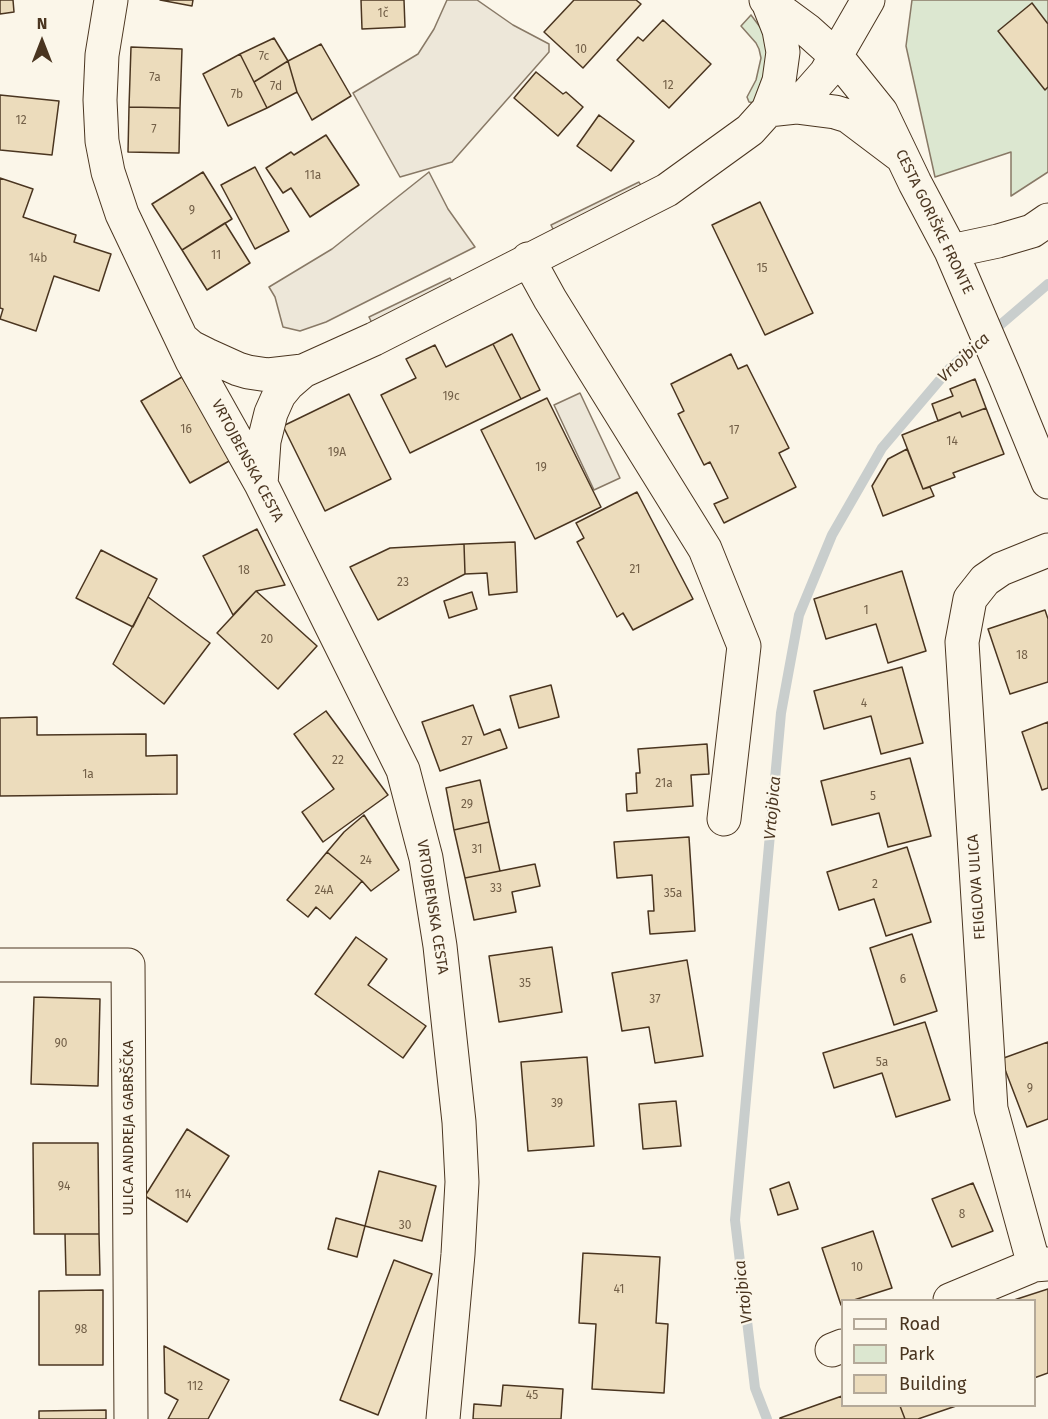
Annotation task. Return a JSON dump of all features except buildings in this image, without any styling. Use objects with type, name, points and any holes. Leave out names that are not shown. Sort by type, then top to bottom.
[{"type":"street","name":"VRTOJBENSKA CESTA","points":[[111,0],[102,55],[100,100],[102,141],[122,214],[192,361],[261,484],[403,770],[426,858],[440,946],[458,1110],[462,1182],[458,1254],[442,1419]]},
{"type":"street","points":[[767,1],[779,30],[783,52],[779,81],[782,108]]},
{"type":"street","name":"CESTA GORIŠKE FRONTE","points":[[767,1],[807,30],[836,56],[881,112],[901,156],[951,251],[1048,483]]},
{"type":"street","points":[[261,484],[264,441],[271,413],[279,395],[303,371],[374,339],[667,190],[782,108],[826,72],[867,1]]},
{"type":"street","points":[[782,108],[835,112],[848,116],[901,156]]},
{"type":"street","points":[[951,251],[1032,231],[1048,220]]},
{"type":"street","points":[[528,259],[550,299],[705,549],[744,646],[724,819]]},
{"type":"street","points":[[183,340],[207,355],[248,372],[268,375],[303,371]]},
{"type":"street","name":"FEIGLOVA ULICA","points":[[953,1299],[1041,1264],[991,1109],[962,642],[970,599],[985,580],[1001,569],[1048,550]]},
{"type":"street","name":"ULICA ANDREJA GABRŠČKA","points":[[0,965],[128,965],[131,1419]]},
{"type":"green space","points":[[912,0],[1048,0],[1048,172],[1011,196],[1011,152],[935,177],[906,46]]},
{"type":"green space","points":[[751,15],[763,31],[768,44],[768,69],[755,103],[749,102],[747,97],[756,80],[761,58],[756,43],[741,26]]},
{"type":"shaded area","points":[[447,0],[477,0],[513,25],[549,44],[549,52],[452,162],[400,177],[353,93],[418,54],[434,29]]},
{"type":"shaded area","points":[[429,172],[448,209],[475,247],[326,322],[300,331],[283,327],[275,297],[269,287],[332,249]]},
{"type":"shaded area","points":[[639,182],[645,193],[557,237],[551,225]]},
{"type":"shaded area","points":[[450,278],[456,289],[375,329],[369,317]]},
{"type":"shaded area","points":[[580,393],[620,478],[594,490],[554,405]]},
{"type":"waterway","name":"Vrtojbica","points":[[767,1419],[755,1388],[735,1220],[781,713],[799,615],[832,535],[882,448],[950,368],[1048,284]]}]
